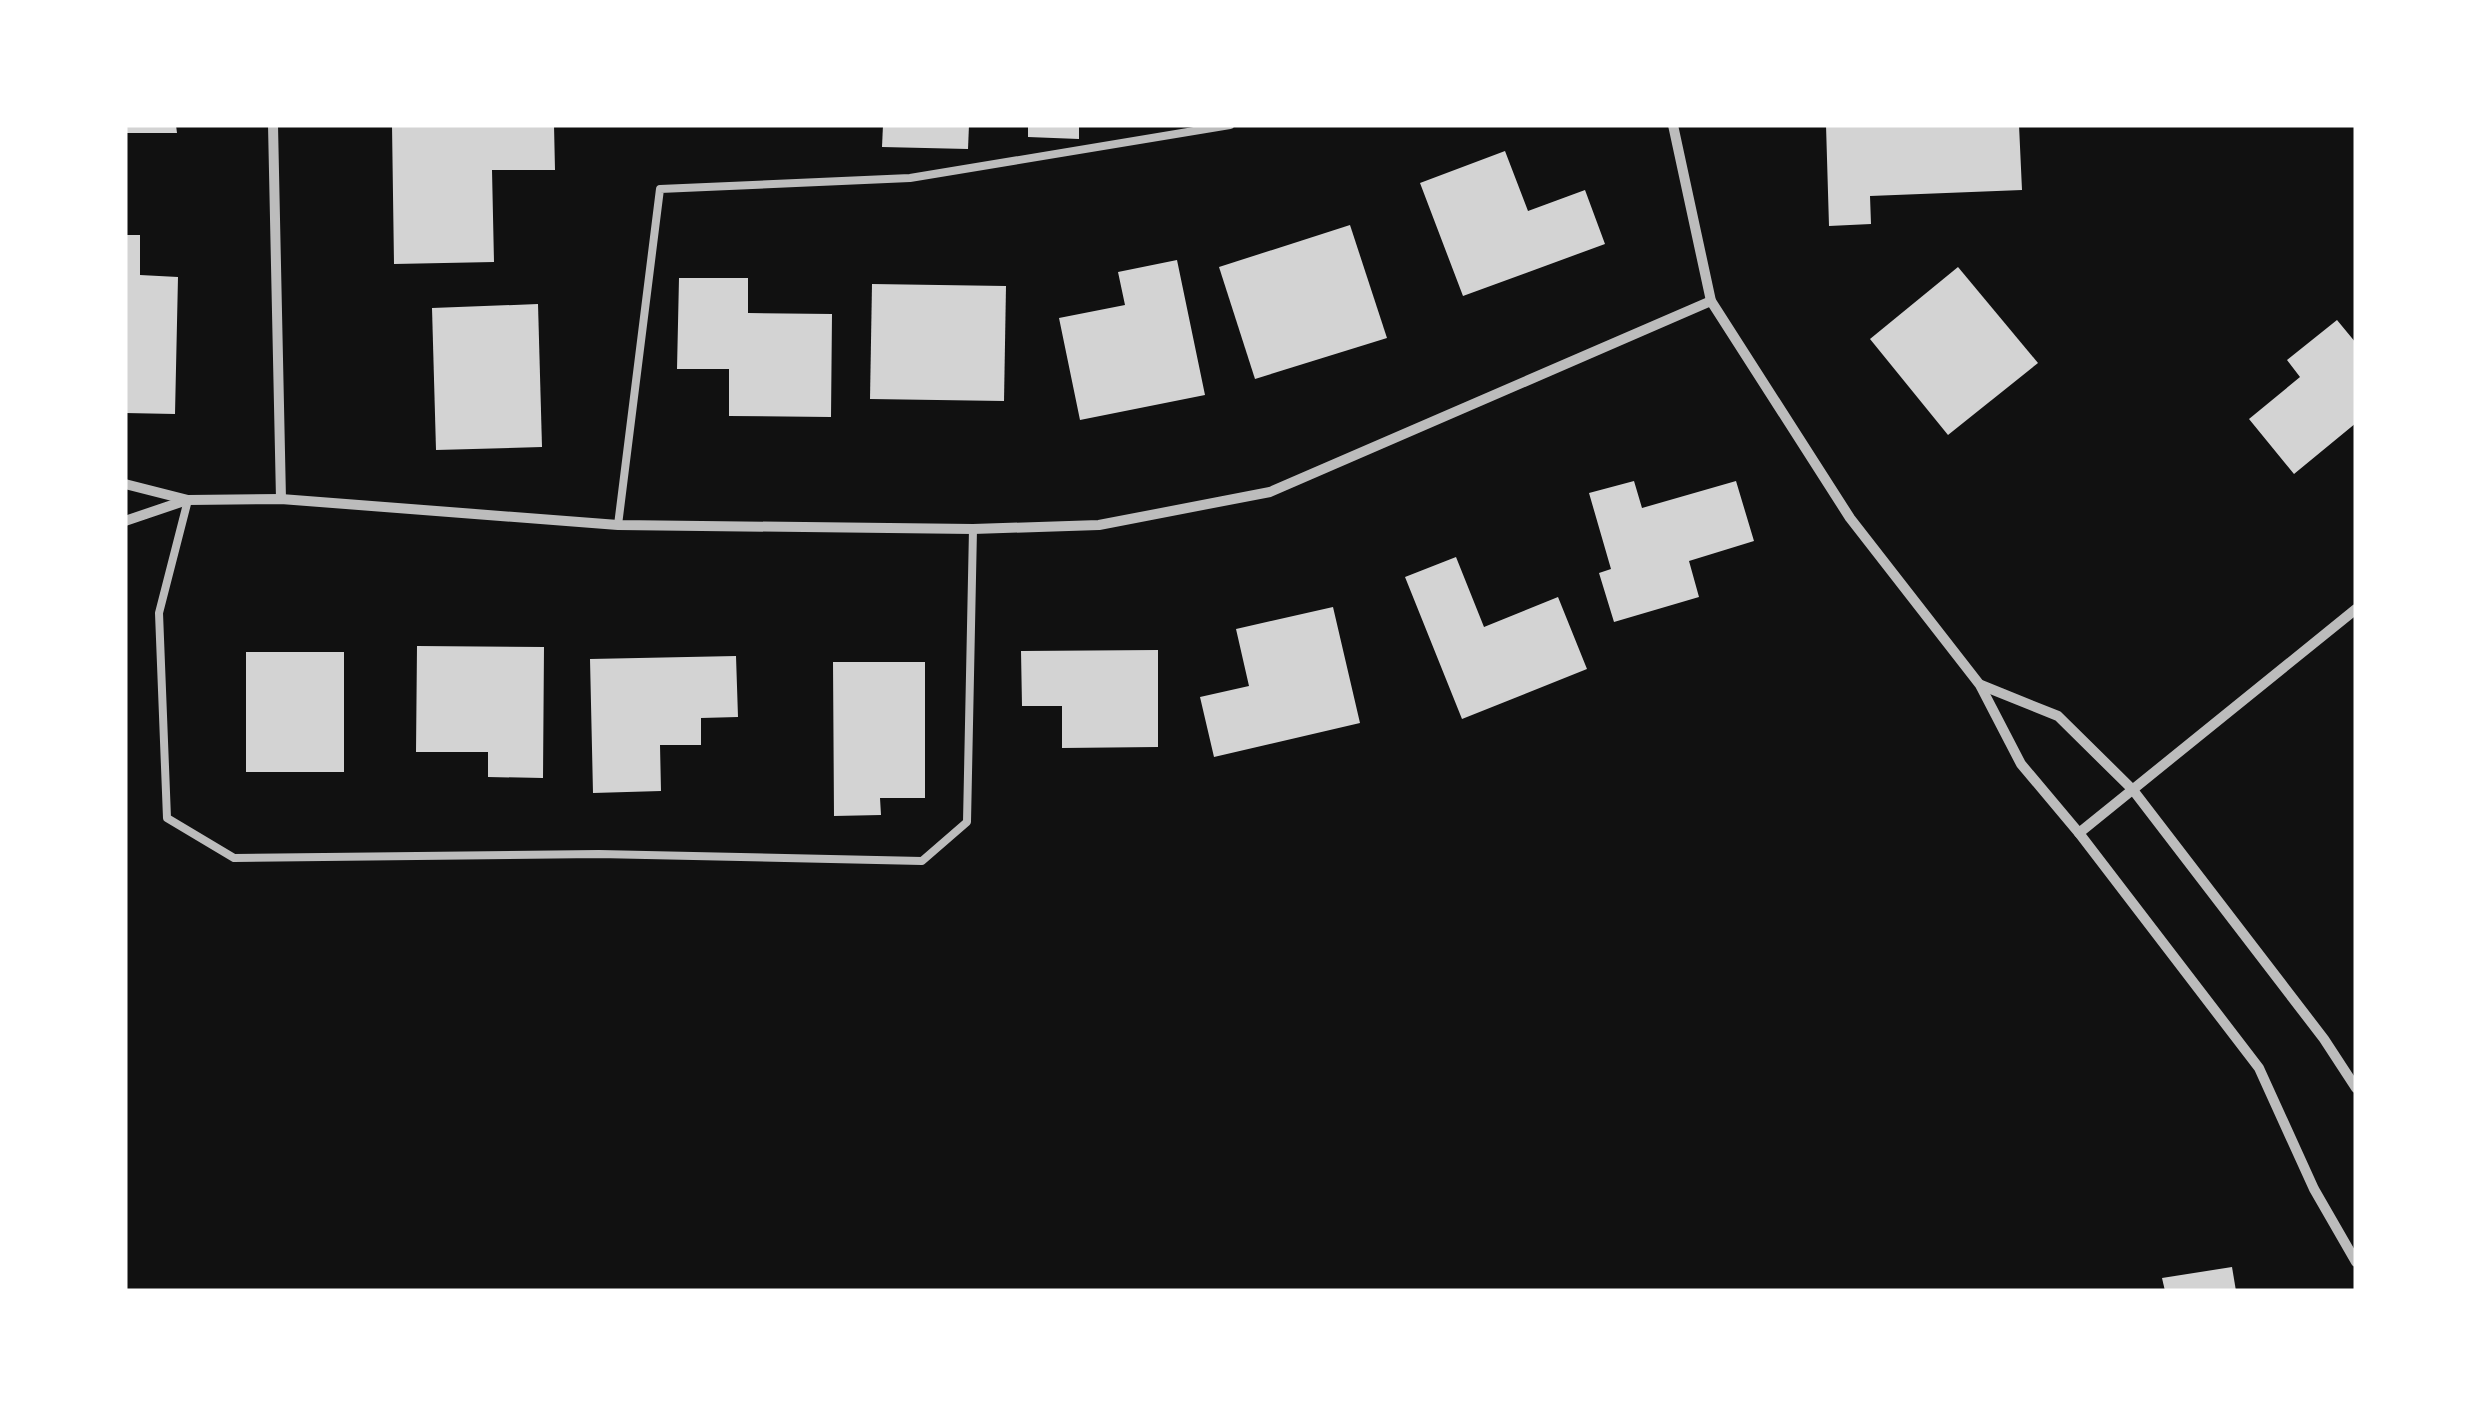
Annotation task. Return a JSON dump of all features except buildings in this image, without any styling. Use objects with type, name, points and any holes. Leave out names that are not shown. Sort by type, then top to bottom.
[{"type":"street","points":[[273,125],[281,500]]},
{"type":"street","points":[[1674,125],[1710,301],[1850,518],[1980,684],[2021,764],[2260,1068],[2314,1189],[2356,1262]]},
{"type":"street","points":[[125,484],[188,500],[281,500],[618,525],[973,530],[1099,524],[1270,492],[1710,301]]},
{"type":"street","points":[[125,521],[188,500]]},
{"type":"street","points":[[2079,834],[2356,610]]},
{"type":"street","points":[[1980,684],[2058,716],[2133,790],[2324,1039],[2356,1088]]},
{"type":"lane","points":[[618,525],[660,189],[910,178],[1230,125]]},
{"type":"lane","points":[[188,500],[160,613],[167,818],[234,858],[600,854],[922,861],[967,822],[973,530]]}]
